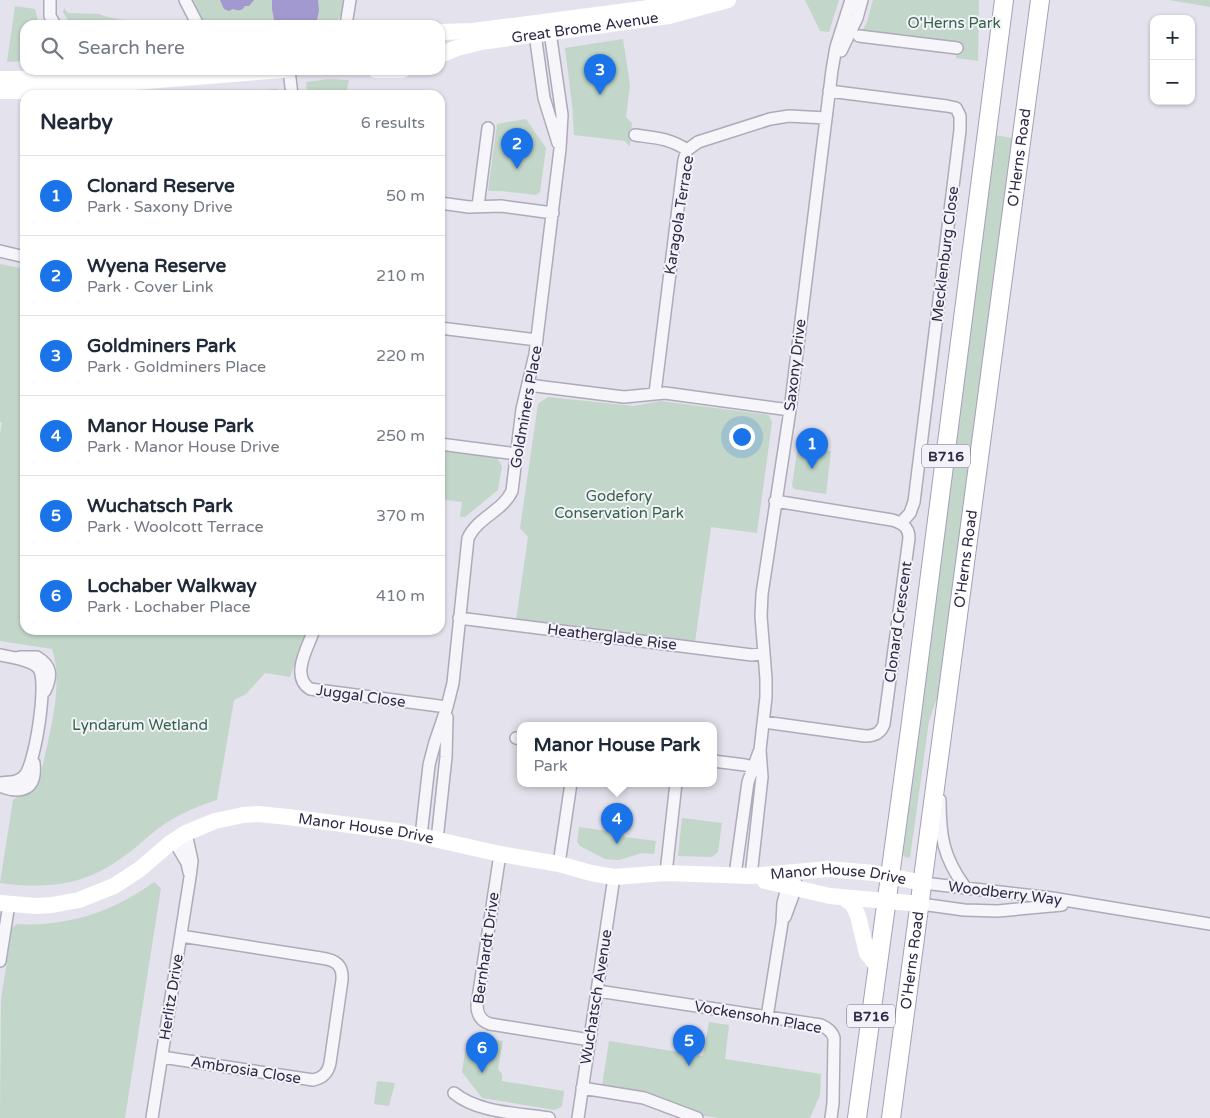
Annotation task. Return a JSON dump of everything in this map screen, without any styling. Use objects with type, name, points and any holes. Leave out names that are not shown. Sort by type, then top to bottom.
[{"type":"main road","name":"B716","points":[[857,1118],[892,854],[912,722],[1004,0]]},
{"type":"main road","name":"O'Herns Road","points":[[891,1118],[1040,0]]},
{"type":"street","points":[[50,0],[50,16],[52,20]]},
{"type":"street","points":[[185,0],[195,20]]},
{"type":"street","points":[[347,20],[350,0]]},
{"type":"street","name":"Great Brome Avenue","points":[[445,53],[468,44],[690,0]]},
{"type":"street","name":"Great Brome Avenue","points":[[649,9],[684,13],[728,0]]},
{"type":"street","name":"Saxony Drive","points":[[735,875],[746,792],[757,768],[764,722],[766,679],[761,616],[762,594],[790,410],[832,70],[836,47],[851,0]]},
{"type":"street","name":"Saxony Drive","points":[[832,70],[858,18],[862,0]]},
{"type":"street","name":"Great Brome Avenue","points":[[445,32],[542,28]]},
{"type":"street","name":"Goldminers Place","points":[[421,836],[429,765],[453,682],[468,538],[476,526],[505,502],[512,490],[522,409],[534,361],[553,213],[562,115],[542,28]]},
{"type":"street","points":[[859,36],[957,48]]},
{"type":"street","points":[[24,90],[66,78],[93,75]]},
{"type":"street","points":[[0,79],[19,80],[147,75]]},
{"type":"street","points":[[290,75],[291,90]]},
{"type":"street","points":[[0,90],[20,91]]},
{"type":"street","name":"Mecklenburg Close","points":[[830,91],[948,106],[956,108],[960,116],[960,130],[914,502],[910,513],[901,523]]},
{"type":"street","name":"Karagola Terrace","points":[[655,393],[684,160],[687,150],[698,142],[770,119],[789,116],[826,118]]},
{"type":"street","points":[[478,206],[488,128]]},
{"type":"street","points":[[635,135],[670,140],[687,150]]},
{"type":"street","points":[[445,203],[501,206],[553,213]]},
{"type":"street","points":[[0,251],[20,256]]},
{"type":"street","points":[[445,329],[537,340]]},
{"type":"street","points":[[528,385],[624,397],[655,393],[790,410]]},
{"type":"street","points":[[445,445],[517,454]]},
{"type":"street","points":[[775,501],[901,523]]},
{"type":"street","name":"Clonard Crescent","points":[[764,722],[866,736],[874,735],[881,730],[884,724],[908,544],[908,530],[901,523]]},
{"type":"street","name":"Heatherglade Rise","points":[[459,618],[752,654],[764,653]]},
{"type":"street","name":"Juggal Close","points":[[312,635],[301,672],[302,682],[310,689],[447,708]]},
{"type":"street","points":[[0,655],[37,657],[49,666],[51,675],[43,696],[33,756],[34,778],[30,784],[21,790],[14,791],[0,785]]},
{"type":"street","name":"Goldminers Place","points":[[437,840],[446,757],[447,708]]},
{"type":"street","points":[[941,753],[940,830],[949,862],[965,887]]},
{"type":"street","points":[[717,762],[757,768]]},
{"type":"street","name":"Saxony Drive","points":[[751,876],[762,777],[757,768]]},
{"type":"street","points":[[559,864],[570,787]]},
{"type":"street","points":[[666,873],[676,787]]},
{"type":"street","name":"Manor House Drive","points":[[5,904],[52,905],[93,895],[114,886],[180,837],[215,821],[236,816],[258,814],[373,828],[421,836],[614,877],[666,873],[751,876],[792,882],[830,896],[921,904]]},
{"type":"street","name":"Herlitz Drive","points":[[152,1118],[190,877],[180,837]]},
{"type":"street","name":"Bernhardt Drive","points":[[500,854],[477,1005],[478,1015],[490,1024],[590,1040]]},
{"type":"street","points":[[853,871],[875,864],[892,854]]},
{"type":"street","name":"Manor House Drive","points":[[792,882],[828,869],[890,876],[923,883]]},
{"type":"street","name":"Wuchatsch Avenue","points":[[578,1118],[614,877]]},
{"type":"street","points":[[767,1017],[782,923],[792,882]]},
{"type":"street","name":"Woodberry Way","points":[[923,883],[1086,904],[1210,924]]},
{"type":"street","points":[[844,897],[853,905],[858,916],[867,953],[878,967]]},
{"type":"street","points":[[0,961],[5,904]]},
{"type":"street","name":"Woodberry Way","points":[[921,904],[964,910],[998,911],[1086,904]]},
{"type":"street","name":"Ambrosia Close","points":[[162,1058],[313,1080],[326,1074],[330,1063],[342,980],[342,969],[339,965],[330,959],[181,936]]},
{"type":"street","name":"Vockensohn Place","points":[[598,991],[821,1025],[833,1035],[834,1078],[831,1118]]},
{"type":"street","points":[[582,1088],[644,1098],[697,1118]]},
{"type":"street","points":[[454,1094],[469,1104],[481,1108],[549,1118]]},
{"type":"green space","points":[[192,0],[344,0],[342,12],[337,20],[202,20]]},
{"type":"green space","points":[[805,0],[839,0],[829,32],[820,31]]},
{"type":"green space","name":"O'Herns Park","points":[[873,0],[979,0],[978,61],[956,58],[957,47],[861,34],[867,22]]},
{"type":"green space","points":[[1169,0],[1210,0],[1210,7]]},
{"type":"green space","points":[[15,6],[35,9],[38,20],[20,20],[20,61],[7,62]]},
{"type":"green space","points":[[64,8],[68,13],[99,14],[123,20],[68,20],[63,12]]},
{"type":"green space","points":[[623,39],[630,85],[626,117],[632,123],[630,147],[625,141],[574,135],[565,48]]},
{"type":"green space","points":[[329,79],[349,80],[347,90],[307,90],[306,82]]},
{"type":"green space","points":[[526,119],[546,148],[540,192],[536,195],[488,191],[497,124]]},
{"type":"green space","points":[[994,135],[1012,138],[942,683],[929,721],[910,858],[905,857],[898,849]]},
{"type":"green space","name":"Lyndarum Wetland","points":[[0,264],[20,268],[20,635],[305,635],[290,677],[265,673],[246,694],[234,700],[217,800],[190,810],[173,819],[106,868],[77,880],[48,885],[32,886],[0,883],[13,800],[30,790],[40,779],[54,714],[57,680],[56,664],[52,649],[0,641],[0,434],[2,423],[0,422]]},
{"type":"green space","name":"Godefory Conservation Park","points":[[548,397],[634,406],[660,401],[769,415],[772,422],[757,533],[711,527],[695,642],[516,620],[528,537],[520,528],[538,404]]},
{"type":"green space","points":[[798,444],[831,451],[826,494],[794,489],[792,486]]},
{"type":"green space","points":[[445,451],[497,458],[502,466],[498,490],[465,517],[460,517],[462,502],[445,500]]},
{"type":"green space","points":[[682,818],[722,823],[718,852],[712,857],[678,856]]},
{"type":"green space","points":[[579,827],[608,831],[614,827],[622,828],[625,837],[656,841],[654,854],[642,853],[619,860],[605,859],[580,846],[577,842]]},
{"type":"green space","points":[[154,882],[161,888],[125,1118],[0,1118],[1,1000],[12,928],[17,924],[54,923],[89,915],[122,902]]},
{"type":"green space","points":[[709,1022],[729,1025],[725,1059],[821,1074],[820,1095],[810,1118],[720,1118],[705,1116],[602,1086],[609,1041],[703,1056]]},
{"type":"green space","points":[[473,1036],[503,1041],[498,1069],[502,1074],[502,1081],[564,1091],[562,1106],[555,1110],[482,1098],[462,1072],[467,1040]]},
{"type":"green space","points":[[377,1081],[395,1083],[389,1106],[374,1104]]},
{"type":"shaded area","points":[[220,0],[254,0],[249,6],[245,6],[241,10],[233,9],[229,11],[224,9]]},
{"type":"shaded area","points":[[272,0],[318,0],[319,11],[317,20],[274,20]]},
{"type":"place","name":"Goldminers Park","points":[[600,95]]},
{"type":"place","name":"Wyena Reserve","points":[[517,169]]},
{"type":"place","name":"Clonard Reserve","points":[[812,469]]},
{"type":"place","name":"Manor House Park","points":[[617,844]]},
{"type":"place","name":"Wuchatsch Park","points":[[689,1066]]},
{"type":"place","name":"Lochaber Walkway","points":[[482,1073]]}]
